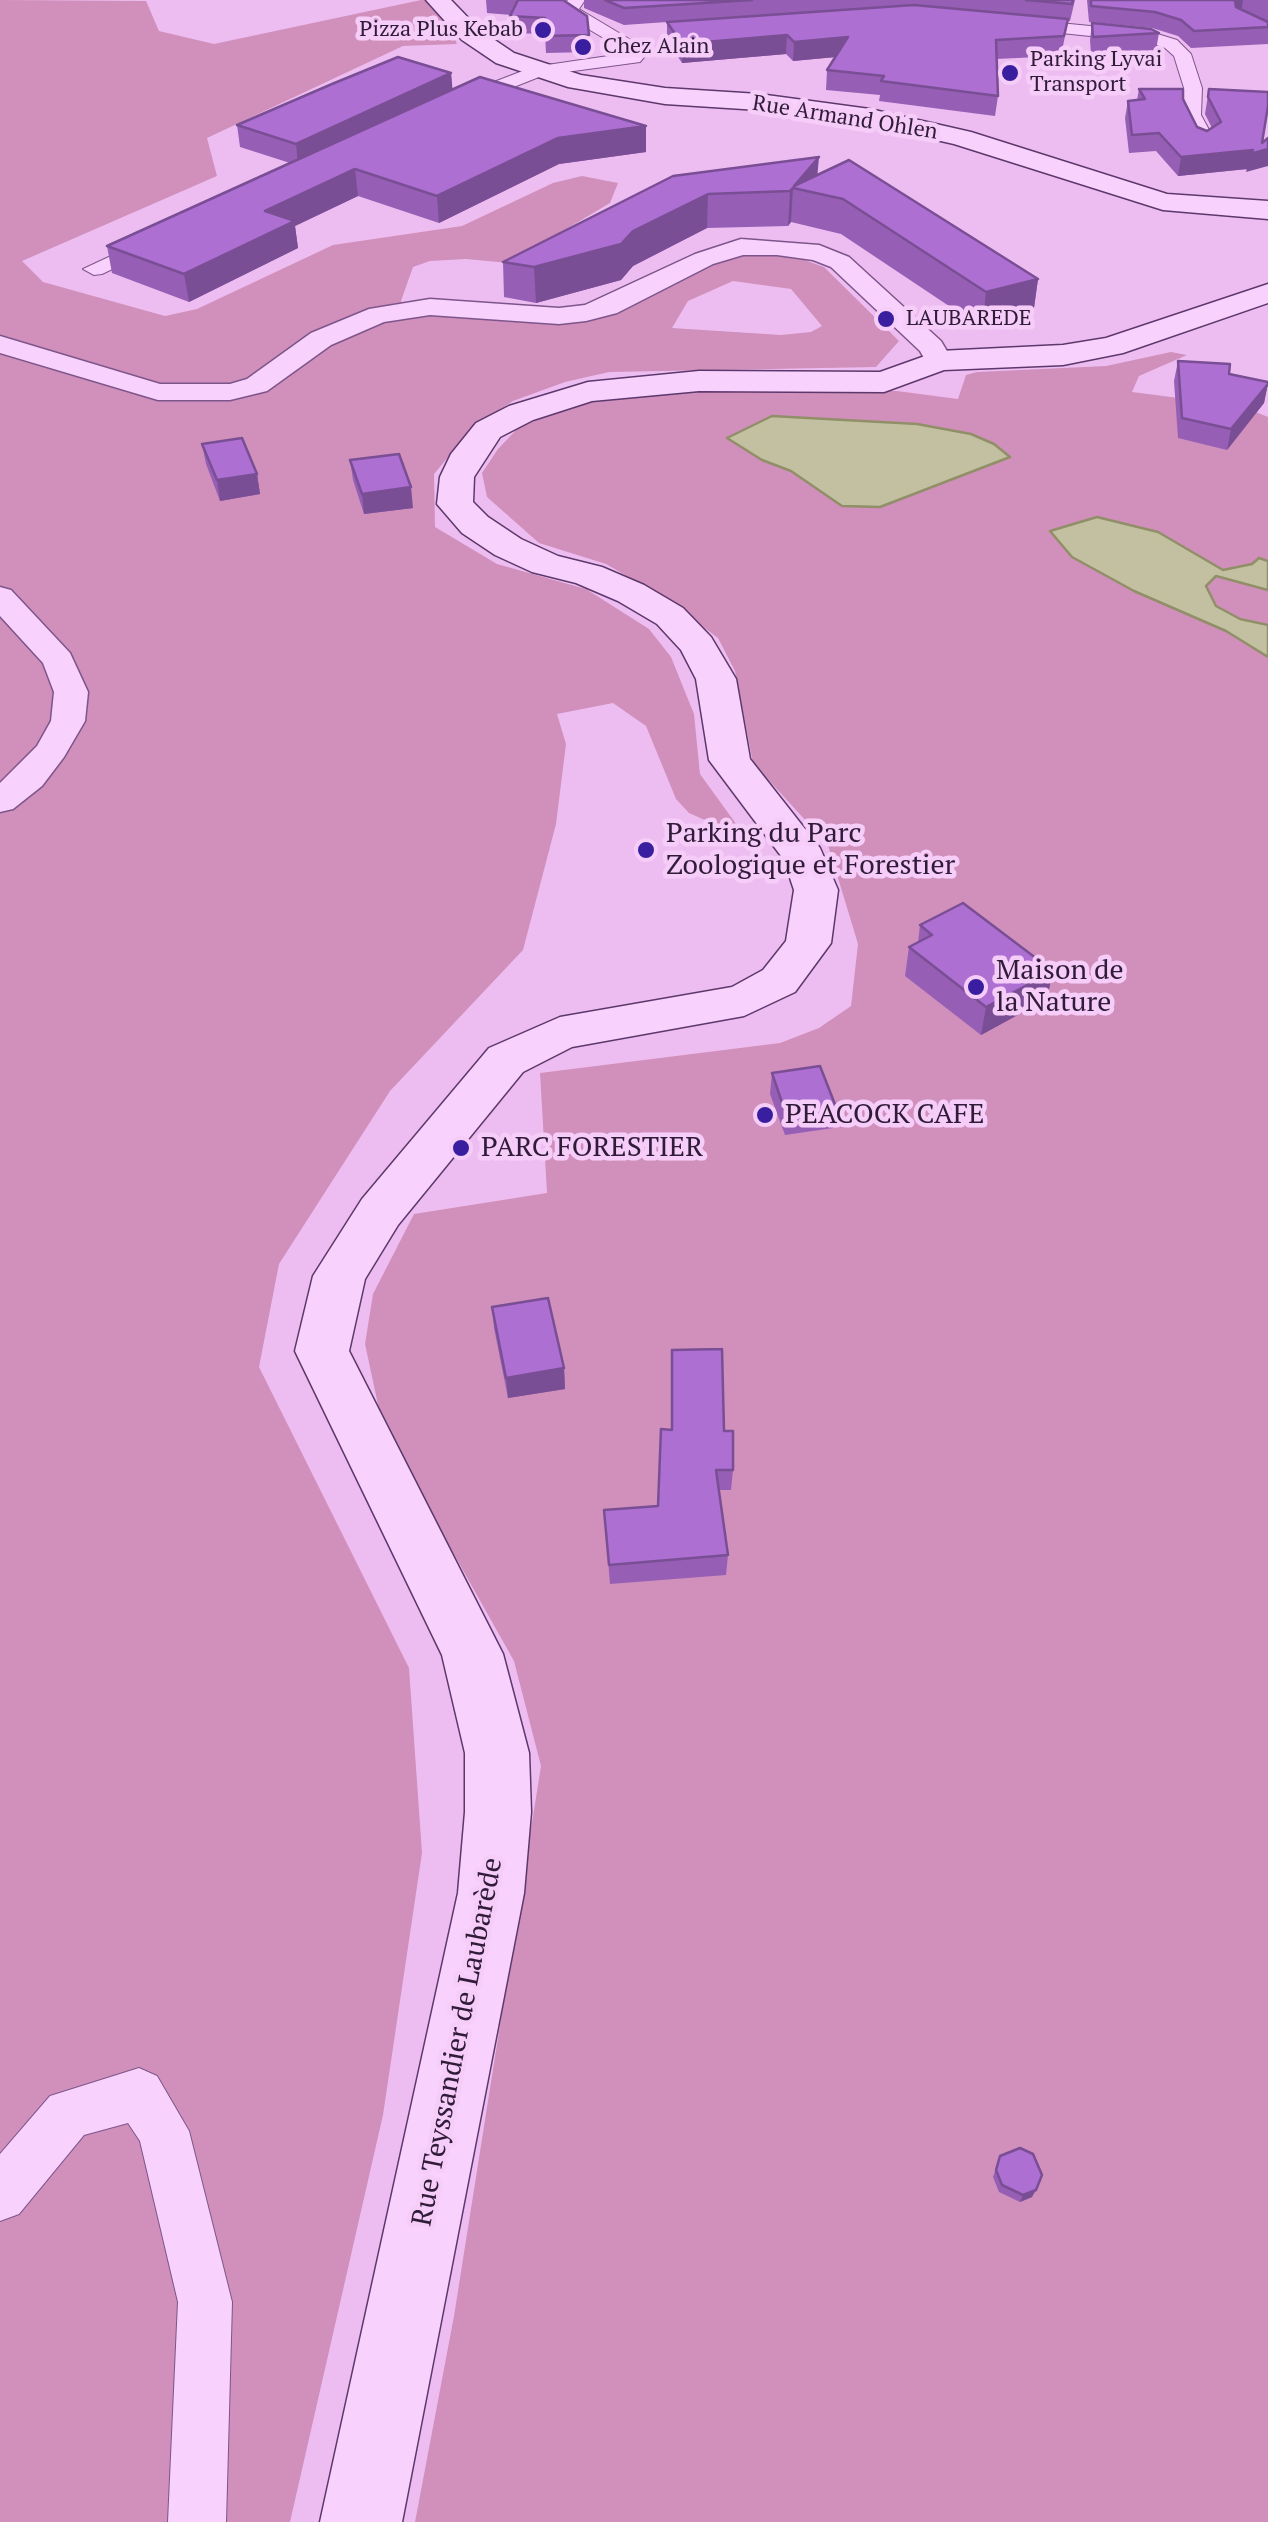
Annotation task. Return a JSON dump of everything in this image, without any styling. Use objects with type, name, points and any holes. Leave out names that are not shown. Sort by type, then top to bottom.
[{"type":"main road","name":"Rue Armand Ohlen","points":[[438,0],[471,35],[505,58],[539,71],[622,90],[791,106],[898,122],[962,138],[1163,202],[1268,210]]},
{"type":"main road","name":"Rue Teyssandier de Laubarède","points":[[361,2522],[491,1893],[498,1812],[497,1753],[472,1654],[322,1351],[339,1276],[380,1212],[506,1060],[560,1034],[744,1000],[779,981],[808,943],[816,890],[805,858],[730,760],[716,679],[697,645],[670,616],[631,593],[589,575],[545,564],[508,547],[475,524],[456,504],[457,477],[468,454],[488,430],[520,413],[588,392],[700,381],[864,385],[901,378],[940,361],[1063,355],[1112,346],[1268,292]]},
{"type":"street","points":[[440,110],[539,71],[634,58],[640,51],[569,10],[576,0]]},
{"type":"street","points":[[1004,23],[1151,37],[1182,54],[1202,89],[1192,115],[1204,139]]},
{"type":"street","points":[[613,35],[651,32]]},
{"type":"street","points":[[94,269],[180,230]]},
{"type":"street","points":[[0,344],[158,392],[230,392],[257,384],[322,338],[378,315],[430,307],[560,316],[586,314],[608,307],[704,258],[741,247],[777,247],[818,253],[840,262],[931,347],[940,361]]},
{"type":"street","points":[[0,596],[58,660],[71,692],[68,720],[52,750],[28,778],[0,800]]},
{"type":"street","points":[[0,2195],[68,2114],[140,2094],[163,2130],[205,2302],[196,2522]]},
{"type":"shaded area","points":[[0,0],[146,1],[159,31],[214,44],[421,0],[437,0],[457,44],[403,46],[207,138],[217,176],[22,261],[43,282],[165,316],[197,309],[333,245],[462,226],[553,183],[582,176],[618,183],[610,203],[509,263],[466,259],[430,261],[413,267],[401,301],[412,316],[571,320],[727,257],[760,253],[799,258],[824,267],[899,341],[876,367],[609,372],[565,382],[513,401],[474,426],[434,474],[435,527],[497,564],[586,589],[649,629],[671,657],[694,714],[700,774],[747,839],[689,813],[676,799],[646,726],[613,703],[557,714],[566,744],[556,824],[523,950],[390,1091],[279,1264],[259,1367],[409,1668],[422,1853],[383,2115],[290,2522],[0,2522]],"holes":[[[733,281],[791,289],[822,326],[811,332],[781,335],[672,328],[688,301]]]},
{"type":"shaded area","points":[[1171,352],[1187,355],[1139,376],[1132,392],[1241,406],[1268,417],[1268,2522],[415,2522],[454,2316],[541,1766],[514,1661],[383,1428],[365,1344],[373,1294],[414,1214],[547,1193],[540,1073],[780,1043],[819,1028],[851,1006],[858,944],[828,845],[753,763],[735,671],[718,638],[663,597],[606,564],[539,543],[487,497],[482,473],[519,427],[587,401],[683,388],[897,391],[958,399],[966,375],[977,372],[1106,366]]},
{"type":"shaded area","points":[[772,416],[917,424],[971,434],[994,444],[1010,457],[880,507],[842,506],[791,471],[762,460],[727,438]]},
{"type":"shaded area","points":[[1097,517],[1158,532],[1223,570],[1252,564],[1259,558],[1268,561],[1268,590],[1216,576],[1206,586],[1216,606],[1240,619],[1268,625],[1268,657],[1226,631],[1134,591],[1072,557],[1050,531]]},
{"type":"building","points":[[518,0],[563,0],[587,16],[589,35],[545,36],[545,18],[510,16]]},
{"type":"building","points":[[605,0],[752,0],[624,8]]},
{"type":"building","points":[[1026,0],[1073,0],[1072,4]]},
{"type":"building","points":[[1091,0],[1235,0],[1236,7],[1268,22],[1268,27],[1194,31],[1181,20],[1155,12],[1091,6]]},
{"type":"building","points":[[914,5],[1068,19],[1064,36],[996,40],[998,96],[827,70],[848,37],[794,42],[787,35],[682,44],[667,22]]},
{"type":"building","points":[[1092,23],[1151,29],[1159,33],[1093,37]]},
{"type":"building","points":[[398,57],[451,73],[296,144],[237,125],[332,84]]},
{"type":"building","points":[[480,77],[646,126],[558,138],[437,196],[355,169],[265,211],[295,221],[184,274],[107,246]]},
{"type":"building","points":[[1139,89],[1183,89],[1183,99],[1197,127],[1207,131],[1221,122],[1208,97],[1209,89],[1268,92],[1262,143],[1268,138],[1268,149],[1250,154],[1253,150],[1181,157],[1159,133],[1132,135],[1128,101],[1145,99]]},
{"type":"building","points":[[819,157],[794,186],[849,160],[1038,279],[986,292],[843,199],[793,188],[708,194],[633,231],[621,244],[534,267],[503,262],[673,176]]},
{"type":"building","points":[[1178,361],[1230,364],[1229,374],[1268,384],[1231,429],[1182,418]]},
{"type":"building","points":[[242,438],[257,474],[217,480],[202,444]]},
{"type":"building","points":[[399,454],[411,487],[362,494],[350,460]]},
{"type":"building","points":[[963,903],[1053,971],[986,1007],[909,947],[932,935],[920,925]]},
{"type":"building","points":[[820,1066],[836,1107],[786,1114],[772,1073]]},
{"type":"building","points":[[548,1298],[564,1368],[506,1378],[492,1307]]},
{"type":"building","points":[[722,1349],[724,1431],[733,1431],[733,1470],[716,1470],[728,1555],[609,1565],[604,1510],[658,1506],[661,1429],[672,1430],[672,1350]]},
{"type":"building","points":[[1020,2148],[1033,2154],[1042,2175],[1036,2190],[1023,2195],[1002,2185],[996,2170],[1000,2156]]},
{"type":"place","name":"Pizza Plus Kebab","points":[[543,30]]},
{"type":"place","name":"Chez Alain","points":[[583,47]]},
{"type":"place","name":"Parking Lyvai Transport","points":[[1010,73]]},
{"type":"place","name":"LAUBAREDE","points":[[886,319]]},
{"type":"place","name":"Parking du Parc Zoologique et Forestier","points":[[646,850]]},
{"type":"place","name":"Maison de la Nature","points":[[976,987]]},
{"type":"place","name":"PEACOCK CAFE","points":[[765,1115]]},
{"type":"place","name":"PARC FORESTIER","points":[[461,1148]]}]
